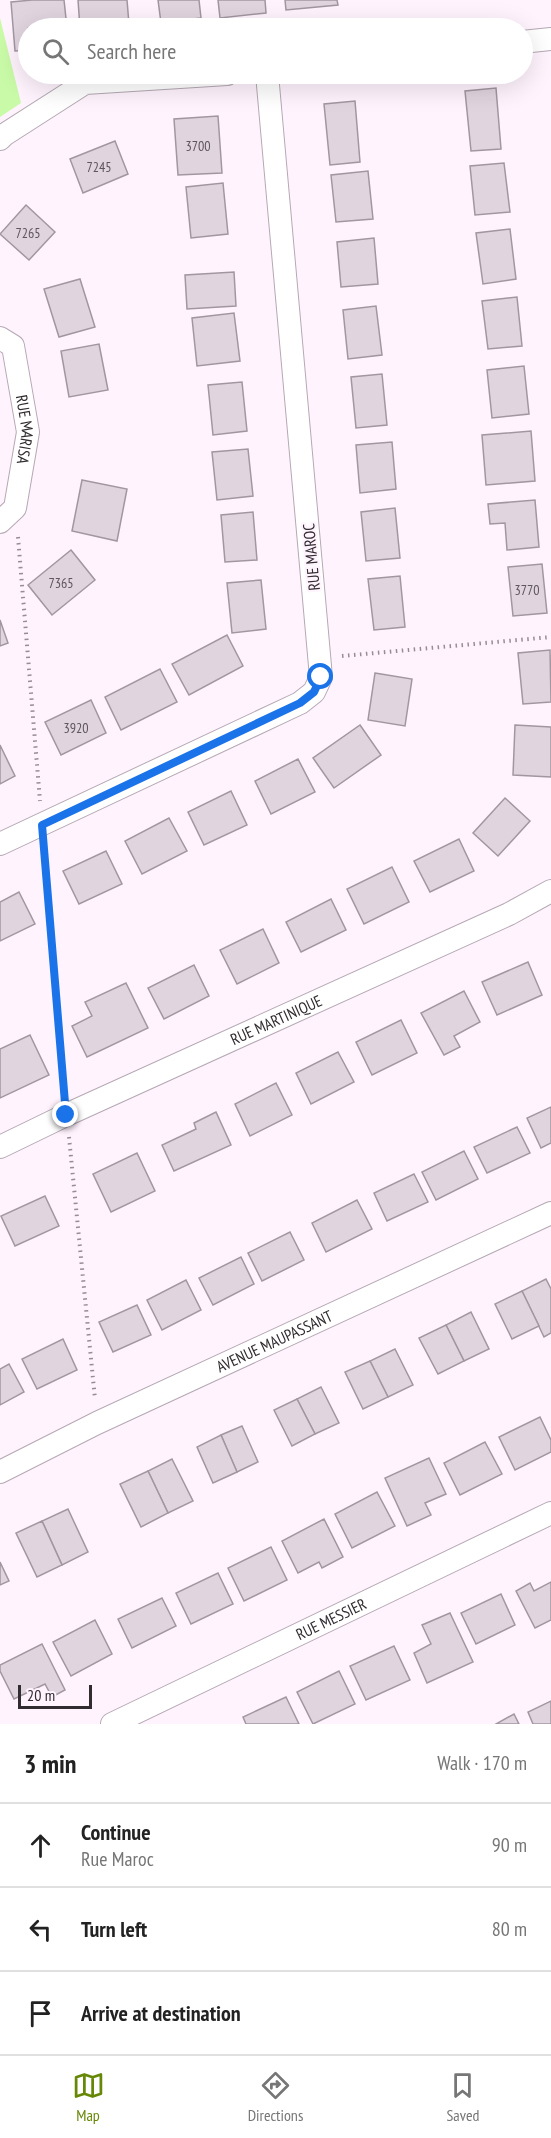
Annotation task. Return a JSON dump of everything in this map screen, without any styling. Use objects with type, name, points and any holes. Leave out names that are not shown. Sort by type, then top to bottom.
[{"type":"street","points":[[533,41],[551,39]]},
{"type":"street","points":[[0,140],[4,135],[83,84]]},
{"type":"street","name":"RUE MAROC","points":[[0,844],[300,703],[314,692],[321,677],[268,84]]},
{"type":"street","name":"RUE MARISA","points":[[0,338],[12,346],[28,432],[8,515]]},
{"type":"street","name":"RUE MARTINIQUE","points":[[0,1147],[509,914],[551,891]]},
{"type":"street","name":"AVENUE MAUPASSANT","points":[[0,1472],[98,1423],[551,1213]]},
{"type":"street","name":"RUE MESSIER","points":[[112,1724],[551,1513]]},
{"type":"path","points":[[8,515],[42,825],[66,1115],[98,1423]]},
{"type":"path","points":[[338,656],[551,637]]},
{"type":"green space","points":[[0,18],[21,103],[0,117]]},
{"type":"building","points":[[64,0],[66,18],[18,18],[18,51],[15,51],[11,2]]},
{"type":"building","points":[[78,0],[127,0],[128,18],[79,18]]},
{"type":"building","points":[[158,0],[199,0],[201,18],[160,18]]},
{"type":"building","points":[[218,0],[265,0],[266,13],[220,18]]},
{"type":"building","points":[[285,0],[337,0],[338,5],[286,10]]},
{"type":"building","points":[[496,88],[501,149],[471,151],[465,91]]},
{"type":"building","points":[[355,101],[360,162],[330,165],[324,104]]},
{"type":"building","points":[[218,116],[222,173],[178,175],[174,119]]},
{"type":"building","points":[[115,141],[128,174],[83,193],[70,159]]},
{"type":"building","points":[[504,163],[510,212],[475,215],[470,166]]},
{"type":"building","points":[[368,171],[373,219],[336,222],[331,175]]},
{"type":"building","points":[[223,183],[228,234],[191,238],[186,187]]},
{"type":"building","points":[[26,205],[55,232],[29,260],[0,234]]},
{"type":"building","points":[[510,229],[516,279],[483,284],[476,233]]},
{"type":"building","points":[[374,238],[378,284],[341,287],[337,242]]},
{"type":"building","points":[[234,272],[236,306],[187,309],[185,275]]},
{"type":"building","points":[[80,279],[95,327],[59,337],[44,289]]},
{"type":"building","points":[[517,297],[522,346],[488,349],[482,301]]},
{"type":"building","points":[[376,306],[382,355],[348,359],[343,310]]},
{"type":"building","points":[[234,313],[240,361],[197,366],[192,318]]},
{"type":"building","points":[[99,344],[108,390],[69,397],[61,351]]},
{"type":"building","points":[[524,366],[529,414],[492,418],[487,370]]},
{"type":"building","points":[[382,374],[387,425],[356,428],[351,377]]},
{"type":"building","points":[[242,382],[247,431],[213,435],[208,385]]},
{"type":"building","points":[[531,431],[535,481],[486,485],[482,435]]},
{"type":"building","points":[[392,442],[396,489],[360,493],[356,445]]},
{"type":"building","points":[[248,449],[253,496],[217,500],[212,452]]},
{"type":"building","points":[[82,480],[127,489],[117,541],[72,531]]},
{"type":"building","points":[[535,500],[539,547],[507,550],[505,523],[490,524],[488,504]]},
{"type":"building","points":[[395,508],[400,558],[366,561],[361,512]]},
{"type":"building","points":[[253,512],[257,560],[225,562],[221,515]]},
{"type":"building","points":[[71,550],[95,580],[52,615],[28,585]]},
{"type":"building","points":[[542,564],[547,613],[513,616],[508,567]]},
{"type":"building","points":[[400,576],[405,627],[374,630],[368,579]]},
{"type":"building","points":[[261,580],[266,629],[232,633],[227,583]]},
{"type":"building","points":[[0,620],[8,643],[0,646]]},
{"type":"building","points":[[227,635],[243,666],[189,695],[172,664]]},
{"type":"building","points":[[550,650],[551,702],[523,704],[518,653]]},
{"type":"building","points":[[160,669],[177,702],[121,730],[105,697]]},
{"type":"building","points":[[375,673],[412,679],[405,726],[368,720]]},
{"type":"building","points":[[91,700],[106,733],[61,755],[45,722]]},
{"type":"building","points":[[360,725],[381,755],[334,788],[313,758]]},
{"type":"building","points":[[515,725],[551,727],[551,777],[513,775]]},
{"type":"building","points":[[0,745],[15,776],[0,784]]},
{"type":"building","points":[[298,759],[315,792],[271,814],[255,781]]},
{"type":"building","points":[[231,791],[247,825],[204,845],[188,812]]},
{"type":"building","points":[[505,798],[530,821],[498,856],[473,833]]},
{"type":"building","points":[[169,818],[187,851],[142,874],[125,841]]},
{"type":"building","points":[[459,839],[474,871],[430,892],[414,861]]},
{"type":"building","points":[[106,851],[122,884],[79,904],[63,871]]},
{"type":"building","points":[[392,867],[409,902],[364,924],[347,889]]},
{"type":"building","points":[[19,892],[35,924],[0,941],[0,902]]},
{"type":"building","points":[[331,899],[346,930],[301,952],[286,922]]},
{"type":"building","points":[[263,929],[279,963],[237,984],[220,950]]},
{"type":"building","points":[[528,962],[542,995],[497,1015],[482,982]]},
{"type":"building","points":[[194,965],[209,996],[164,1019],[148,988]]},
{"type":"building","points":[[126,983],[148,1028],[87,1057],[72,1026],[92,1016],[85,1002]]},
{"type":"building","points":[[464,991],[480,1022],[454,1036],[460,1047],[444,1055],[421,1013]]},
{"type":"building","points":[[401,1020],[417,1053],[372,1075],[356,1042]]},
{"type":"building","points":[[30,1035],[49,1075],[0,1098],[0,1049]]},
{"type":"building","points":[[338,1052],[354,1082],[311,1104],[296,1073]]},
{"type":"building","points":[[276,1083],[292,1115],[250,1136],[235,1104]]},
{"type":"building","points":[[551,1107],[551,1143],[541,1148],[527,1118]]},
{"type":"building","points":[[216,1112],[231,1145],[174,1171],[162,1145],[196,1129],[194,1123]]},
{"type":"building","points":[[517,1127],[530,1153],[487,1173],[474,1147]]},
{"type":"building","points":[[464,1151],[478,1179],[436,1200],[422,1172]]},
{"type":"building","points":[[137,1153],[155,1191],[111,1212],[93,1174]]},
{"type":"building","points":[[414,1174],[428,1202],[387,1221],[374,1193]]},
{"type":"building","points":[[45,1196],[59,1226],[15,1246],[1,1216]]},
{"type":"building","points":[[357,1200],[372,1229],[326,1252],[312,1223]]},
{"type":"building","points":[[290,1232],[304,1260],[262,1281],[248,1253]]},
{"type":"building","points":[[241,1257],[254,1284],[213,1305],[199,1278]]},
{"type":"building","points":[[546,1279],[551,1289],[551,1333],[544,1337],[522,1291]]},
{"type":"building","points":[[186,1280],[201,1310],[162,1330],[147,1300]]},
{"type":"building","points":[[522,1291],[539,1326],[512,1339],[495,1304]]},
{"type":"building","points":[[137,1305],[151,1335],[113,1352],[99,1322]]},
{"type":"building","points":[[471,1312],[489,1349],[464,1361],[446,1325]]},
{"type":"building","points":[[446,1325],[464,1361],[438,1374],[419,1338]]},
{"type":"building","points":[[63,1339],[77,1370],[37,1389],[22,1359]]},
{"type":"building","points":[[395,1349],[413,1385],[388,1397],[370,1361]]},
{"type":"building","points":[[370,1361],[388,1397],[363,1409],[345,1372]]},
{"type":"building","points":[[9,1364],[24,1392],[0,1405],[0,1369]]},
{"type":"building","points":[[321,1387],[339,1423],[315,1434],[297,1399]]},
{"type":"building","points":[[297,1399],[315,1434],[292,1446],[274,1410]]},
{"type":"building","points":[[540,1417],[551,1440],[551,1452],[515,1470],[499,1437]]},
{"type":"building","points":[[242,1426],[258,1462],[237,1472],[221,1435]]},
{"type":"building","points":[[221,1435],[237,1472],[213,1483],[197,1447]]},
{"type":"building","points":[[485,1442],[502,1474],[460,1495],[444,1463]]},
{"type":"building","points":[[429,1458],[446,1494],[425,1503],[431,1515],[407,1526],[385,1478]]},
{"type":"building","points":[[172,1459],[193,1501],[168,1513],[148,1471]]},
{"type":"building","points":[[148,1471],[168,1513],[141,1527],[120,1484]]},
{"type":"building","points":[[377,1492],[395,1526],[352,1548],[335,1514]]},
{"type":"building","points":[[68,1509],[88,1552],[62,1565],[42,1521]]},
{"type":"building","points":[[324,1519],[343,1557],[322,1568],[319,1562],[298,1573],[282,1541]]},
{"type":"building","points":[[42,1521],[62,1565],[37,1577],[16,1533]]},
{"type":"building","points":[[271,1547],[287,1580],[244,1601],[228,1568]]},
{"type":"building","points":[[0,1562],[9,1581],[0,1585]]},
{"type":"building","points":[[218,1573],[233,1604],[191,1624],[176,1593]]},
{"type":"building","points":[[551,1582],[551,1620],[535,1628],[516,1591],[530,1583],[534,1591]]},
{"type":"building","points":[[501,1594],[515,1625],[476,1644],[461,1613]]},
{"type":"building","points":[[162,1598],[176,1626],[132,1648],[118,1619]]},
{"type":"building","points":[[450,1613],[473,1662],[427,1683],[414,1653],[431,1644],[422,1625]]},
{"type":"building","points":[[95,1620],[112,1654],[71,1676],[53,1642]]},
{"type":"building","points":[[42,1644],[65,1690],[52,1697],[45,1684],[14,1699],[0,1671],[0,1665]]},
{"type":"building","points":[[394,1646],[410,1680],[366,1700],[350,1666]]},
{"type":"building","points":[[339,1671],[355,1704],[313,1724],[297,1692]]},
{"type":"building","points":[[286,1697],[299,1724],[246,1724],[243,1717]]},
{"type":"building","points":[[551,1701],[551,1724],[533,1724],[528,1712]]},
{"type":"building","points":[[514,1714],[519,1724],[496,1724]]},
{"type":"route","points":[[66,1115],[42,825],[300,703],[314,692],[321,677]]}]
